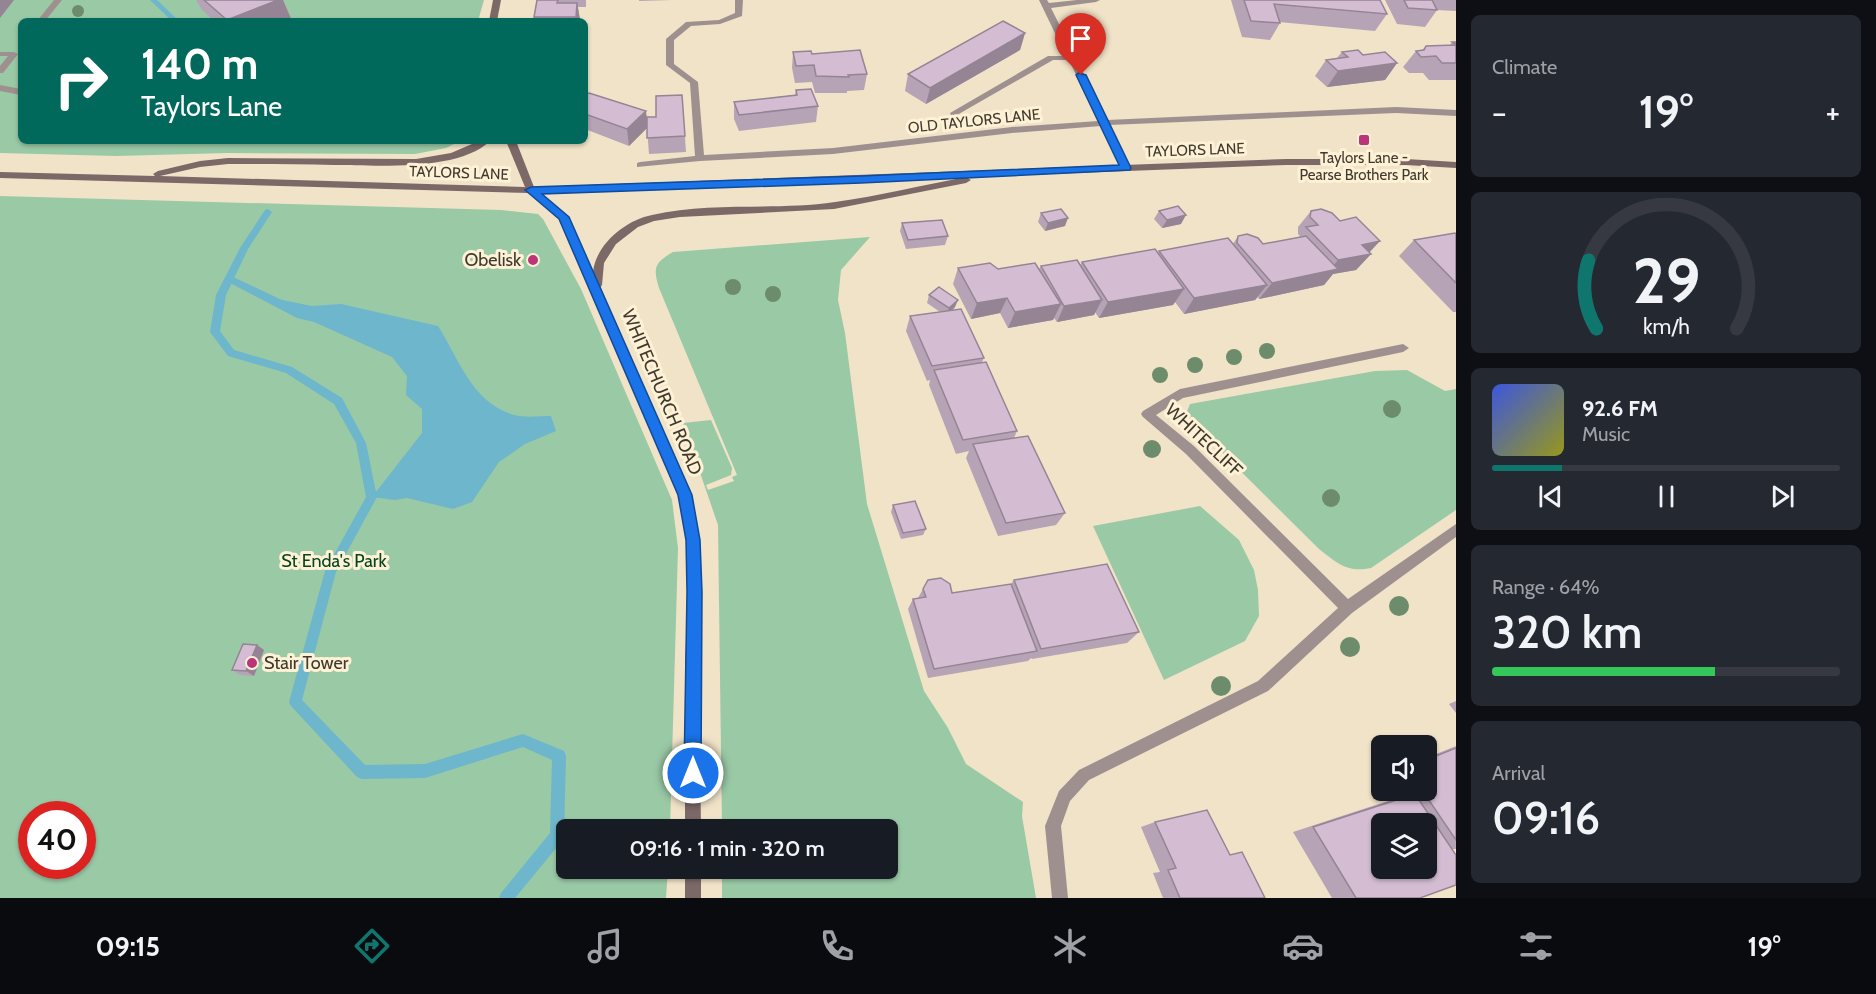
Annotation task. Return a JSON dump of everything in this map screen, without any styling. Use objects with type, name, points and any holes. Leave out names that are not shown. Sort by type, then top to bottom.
[{"type":"street","points":[[494,18],[497,0]]},
{"type":"street","points":[[700,158],[694,82],[670,65],[669,39],[689,24],[720,22],[739,14],[739,0]]},
{"type":"street","points":[[1096,0],[1045,3],[1126,168]]},
{"type":"street","points":[[44,18],[59,1]]},
{"type":"street","points":[[0,71],[18,49]]},
{"type":"street","points":[[0,54],[14,54]]},
{"type":"street","points":[[954,113],[1051,58],[1073,58]]},
{"type":"street","points":[[0,88],[18,91]]},
{"type":"street","name":"OLD TAYLORS LANE","points":[[640,165],[700,158],[833,151],[1012,130],[1105,123],[1396,110],[1456,112]]},
{"type":"street","points":[[142,178],[200,164],[228,160],[416,162],[440,159],[473,149],[480,144]]},
{"type":"street","name":"WHITECHURCH ROAD","points":[[512,144],[531,190],[564,217],[597,288],[618,345],[685,495],[693,540],[695,592],[692,668],[693,819]]},
{"type":"street","name":"TAYLORS LANE","points":[[0,175],[531,190],[861,180],[1006,172],[1286,162],[1406,162],[1456,165]]},
{"type":"street","points":[[597,288],[599,263],[612,242],[635,225],[652,218],[680,214],[834,206],[1006,172]]},
{"type":"street","name":"WHITECLIFF","points":[[1347,608],[1190,450],[1147,414],[1180,394],[1403,348]]},
{"type":"street","points":[[1060,898],[1053,826],[1064,796],[1084,775],[1263,686],[1347,608],[1456,530]]},
{"type":"street","points":[[693,879],[693,898]]},
{"type":"green space","points":[[0,0],[484,0],[479,18],[18,18],[18,144],[454,144],[446,148],[415,154],[227,153],[116,156],[0,153]]},
{"type":"green space","name":"St Enda's Park","points":[[0,196],[501,210],[538,214],[543,219],[581,289],[672,500],[678,548],[670,819],[556,819],[556,879],[667,879],[666,898],[0,898]]},
{"type":"green space","points":[[870,237],[841,270],[838,300],[845,333],[867,504],[924,691],[948,728],[966,764],[1023,802],[1022,816],[1036,898],[722,898],[722,879],[898,879],[898,819],[722,819],[718,525],[683,423],[711,420],[732,468],[731,475],[706,485],[708,490],[734,481],[732,477],[737,475],[659,288],[657,267],[662,259],[673,252]]},
{"type":"green space","points":[[1407,370],[1445,391],[1456,389],[1456,510],[1371,568],[1355,569],[1343,566],[1319,549],[1193,424],[1186,414],[1190,404],[1375,371]]},
{"type":"green space","points":[[1200,506],[1239,540],[1254,570],[1258,590],[1259,616],[1245,641],[1164,680],[1093,526]]},
{"type":"water","points":[[231,276],[282,300],[312,306],[341,304],[438,326],[468,378],[487,401],[514,415],[551,416],[556,431],[525,444],[499,462],[472,502],[453,509],[407,498],[395,500],[372,497],[422,433],[422,409],[406,395],[407,376],[392,357],[314,322],[297,318],[228,282]]},
{"type":"building","points":[[204,0],[278,0],[232,18],[225,18]]},
{"type":"building","points":[[537,0],[577,3],[576,17],[534,17]]},
{"type":"building","points":[[1244,0],[1380,0],[1387,14],[1274,4],[1280,23],[1251,21]]},
{"type":"building","points":[[1404,0],[1432,0],[1437,10],[1408,8]]},
{"type":"building","points":[[1003,21],[1025,33],[930,88],[908,74]]},
{"type":"building","points":[[1456,45],[1456,63],[1442,63],[1436,56],[1421,57],[1416,51],[1424,50],[1426,46]]},
{"type":"building","points":[[860,50],[867,74],[848,75],[849,77],[816,76],[814,65],[796,66],[793,52],[811,51],[812,54]]},
{"type":"building","points":[[1358,50],[1363,55],[1385,52],[1397,63],[1338,71],[1326,60],[1348,57],[1342,52]]},
{"type":"building","points":[[811,89],[818,106],[739,115],[734,102],[797,95],[796,90]]},
{"type":"building","points":[[588,94],[646,111],[627,129],[588,115]]},
{"type":"building","points":[[682,95],[685,136],[647,138],[647,117],[656,117],[656,96]]},
{"type":"building","points":[[1178,206],[1186,215],[1167,220],[1159,211]]},
{"type":"building","points":[[1061,209],[1068,218],[1048,223],[1041,213]]},
{"type":"building","points":[[1321,209],[1332,213],[1340,221],[1356,217],[1380,241],[1362,245],[1371,254],[1338,260],[1306,227],[1318,225],[1310,217],[1311,211]]},
{"type":"building","points":[[942,220],[948,236],[908,240],[902,223]]},
{"type":"building","points":[[1247,234],[1258,238],[1263,244],[1306,236],[1338,269],[1272,283],[1237,243],[1238,236]]},
{"type":"building","points":[[1456,234],[1456,283],[1414,240]]},
{"type":"building","points":[[1228,238],[1267,285],[1194,298],[1159,251]]},
{"type":"building","points":[[1155,249],[1184,289],[1108,302],[1082,262]]},
{"type":"building","points":[[1077,260],[1102,300],[1064,306],[1041,266]]},
{"type":"building","points":[[990,263],[998,269],[1035,263],[1061,304],[1015,312],[1007,298],[977,303],[958,268]]},
{"type":"building","points":[[939,287],[958,300],[949,308],[929,295]]},
{"type":"building","points":[[961,309],[984,358],[932,366],[910,316]]},
{"type":"building","points":[[986,362],[1017,431],[963,440],[934,370]]},
{"type":"building","points":[[1028,436],[1065,513],[1006,523],[973,444]]},
{"type":"building","points":[[915,501],[926,529],[903,533],[893,505]]},
{"type":"building","points":[[1107,564],[1139,632],[1041,649],[1014,580]]},
{"type":"building","points":[[941,578],[950,584],[952,593],[1011,584],[1037,651],[934,669],[913,599],[926,597],[923,589],[928,580]]},
{"type":"building","points":[[243,644],[257,645],[246,671],[232,670]]},
{"type":"building","points":[[1456,748],[1456,840],[1429,801],[1437,801],[1437,756]]},
{"type":"building","points":[[1393,801],[1420,801],[1428,813],[1371,813],[1371,879],[1437,879],[1437,827],[1456,855],[1456,885],[1420,898],[1356,898],[1313,827]]},
{"type":"building","points":[[1207,810],[1230,855],[1242,852],[1265,898],[1180,898],[1168,870],[1176,868],[1155,822]]},
{"type":"waterway","points":[[153,0],[173,18]]},
{"type":"waterway","points":[[268,212],[244,248],[221,295],[215,332],[231,353],[289,370],[338,401],[361,443],[372,497],[331,571],[295,702],[362,772],[425,771],[523,740],[559,756],[557,836],[506,898]]},
{"type":"place","name":"Taylors Lane - Pearse Brothers Park","points":[[1364,140]]},
{"type":"place","name":"Obelisk","points":[[533,260]]},
{"type":"place","name":"Stair Tower","points":[[252,663]]},
{"type":"route","points":[[693,773],[692,668],[695,592],[693,540],[685,495],[618,345],[597,288],[564,217],[531,190],[861,180],[1126,168],[1081,75]]}]
